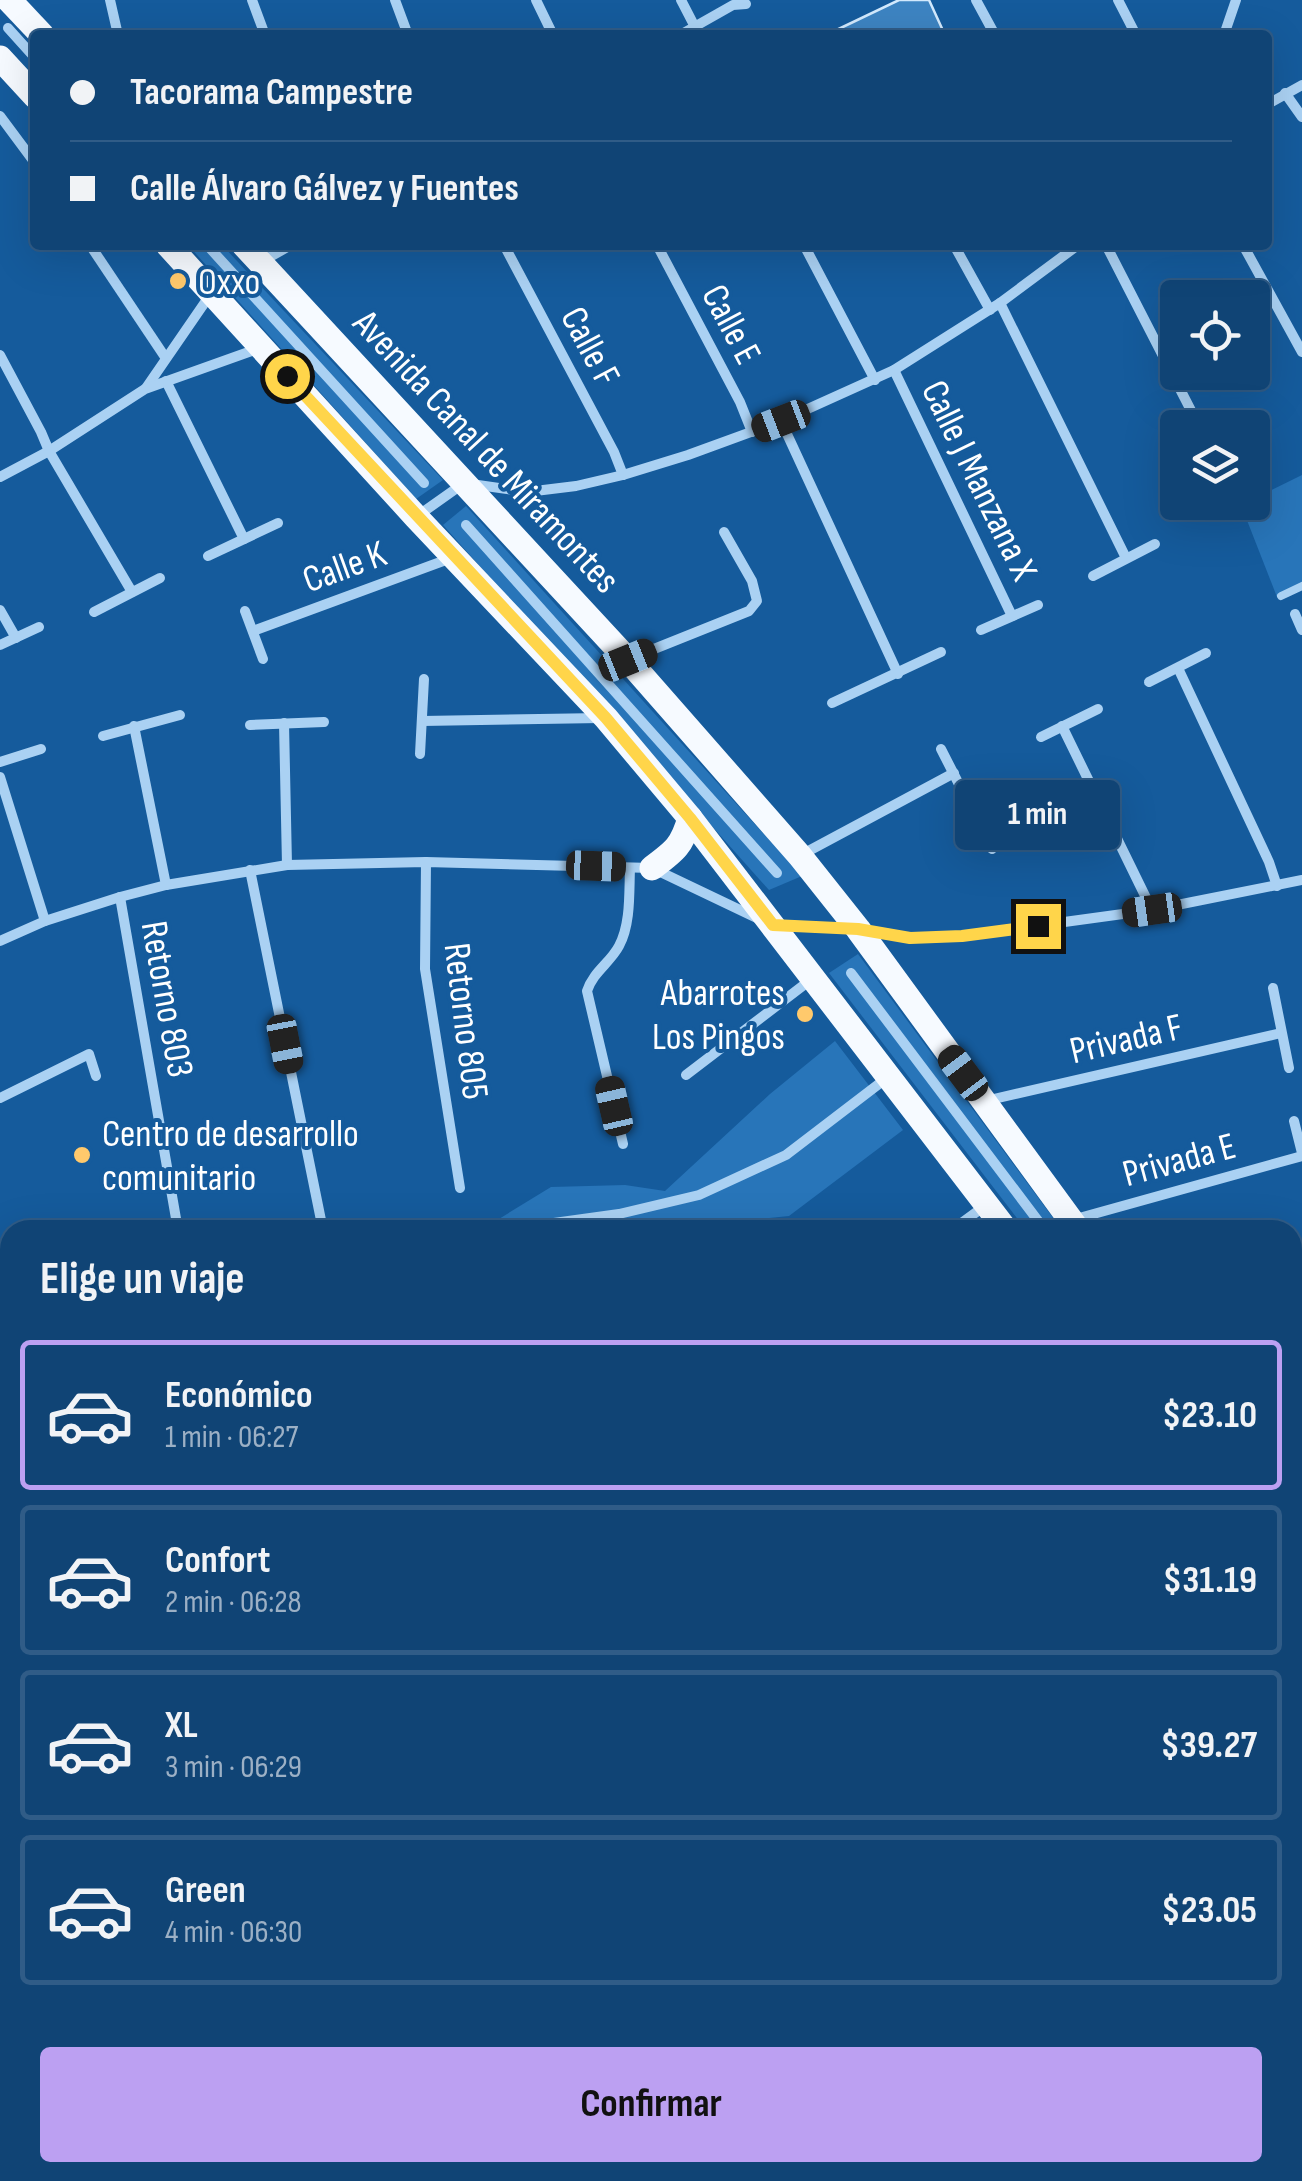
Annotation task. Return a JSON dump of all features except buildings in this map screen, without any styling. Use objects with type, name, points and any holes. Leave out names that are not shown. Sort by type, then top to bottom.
[{"type":"main road","points":[[9,0],[37,30]]},
{"type":"main road","points":[[0,58],[30,91]]},
{"type":"main road","points":[[172,250],[606,718],[690,818],[998,1220]]},
{"type":"main road","name":"Avenida Canal de Miramontes","points":[[252,254],[628,660],[800,856],[1071,1220]]},
{"type":"main road","points":[[641,868],[672,854],[683,842],[690,818]]},
{"type":"street","points":[[110,0],[117,30]]},
{"type":"street","points":[[252,0],[264,30]]},
{"type":"street","points":[[395,0],[406,30]]},
{"type":"street","points":[[536,0],[551,30]]},
{"type":"street","points":[[682,0],[695,27]]},
{"type":"street","points":[[976,0],[992,30]]},
{"type":"street","points":[[1118,0],[1133,30]]},
{"type":"street","points":[[1226,30],[1236,0]]},
{"type":"street","points":[[689,30],[734,5],[746,4]]},
{"type":"street","points":[[8,28],[30,52]]},
{"type":"street","points":[[1272,101],[1302,85]]},
{"type":"street","points":[[1284,93],[1302,117]]},
{"type":"street","points":[[0,116],[30,155]]},
{"type":"street","points":[[93,250],[166,357]]},
{"type":"street","points":[[211,250],[424,482]]},
{"type":"street","name":"Calle F","points":[[507,250],[623,475]]},
{"type":"street","name":"Calle E","points":[[660,250],[752,432]]},
{"type":"street","points":[[807,250],[875,380]]},
{"type":"street","points":[[957,250],[995,307],[1126,558]]},
{"type":"street","points":[[416,517],[464,483],[527,492],[576,486],[688,455],[781,421],[894,370],[995,307],[1071,250]]},
{"type":"street","points":[[1109,250],[1191,410]]},
{"type":"street","points":[[1245,250],[1302,352]]},
{"type":"street","points":[[145,388],[211,294]]},
{"type":"street","points":[[0,476],[49,450],[145,388],[261,348]]},
{"type":"street","points":[[0,355],[49,450],[132,592]]},
{"type":"street","name":"Calle J Manzana X","points":[[894,370],[1012,616]]},
{"type":"street","points":[[166,381],[244,540]]},
{"type":"street","points":[[781,421],[898,674]]},
{"type":"street","points":[[208,556],[278,523]]},
{"type":"street","points":[[466,525],[778,872]]},
{"type":"street","points":[[628,660],[749,610],[757,601],[752,581],[724,532]]},
{"type":"street","points":[[1093,576],[1155,544]]},
{"type":"street","name":"Calle K","points":[[253,631],[456,557]]},
{"type":"street","points":[[94,612],[160,578]]},
{"type":"street","points":[[981,630],[1038,605]]},
{"type":"street","points":[[0,610],[16,638]]},
{"type":"street","points":[[244,611],[263,658]]},
{"type":"street","points":[[1294,614],[1302,630]]},
{"type":"street","points":[[0,646],[39,627]]},
{"type":"street","points":[[832,703],[941,652]]},
{"type":"street","points":[[1149,682],[1206,653]]},
{"type":"street","points":[[1178,668],[1277,886]]},
{"type":"street","points":[[420,754],[424,679]]},
{"type":"street","points":[[1041,737],[1098,709]]},
{"type":"street","points":[[102,736],[180,715]]},
{"type":"street","points":[[422,721],[606,718]]},
{"type":"street","points":[[250,725],[324,722]]},
{"type":"street","points":[[284,724],[287,865]]},
{"type":"street","points":[[134,726],[166,885]]},
{"type":"street","points":[[1062,726],[1152,910]]},
{"type":"street","points":[[0,762],[41,749]]},
{"type":"street","points":[[941,749],[992,849]]},
{"type":"street","points":[[800,856],[954,773]]},
{"type":"street","points":[[0,778],[44,921]]},
{"type":"street","points":[[0,941],[44,921],[120,896],[287,865],[426,862],[641,868],[773,925],[858,929],[910,938],[962,936],[1152,910],[1302,880]]},
{"type":"street","name":"Retorno 805","points":[[426,862],[425,969],[460,1188]]},
{"type":"street","points":[[623,1144],[587,991],[591,979],[618,950],[641,868]]},
{"type":"street","points":[[250,870],[320,1220]]},
{"type":"street","name":"Retorno 803","points":[[120,896],[176,1220]]},
{"type":"street","points":[[851,973],[1037,1220]]},
{"type":"street","points":[[686,1075],[813,977]]},
{"type":"street","points":[[1273,988],[1289,1068]]},
{"type":"street","name":"Privada F","points":[[984,1102],[1281,1034]]},
{"type":"street","points":[[0,1098],[89,1054],[96,1076]]},
{"type":"street","points":[[575,1220],[699,1195],[786,1155],[889,1076]]},
{"type":"street","name":"Privada E","points":[[1091,1220],[1302,1155],[1294,1122]]},
{"type":"street","points":[[966,1220],[986,1205]]},
{"type":"lane","points":[[1281,596],[1302,586]]},
{"type":"shaded area","points":[[192,250],[227,250],[443,480],[416,499]]},
{"type":"shaded area","points":[[1302,475],[1302,584],[1277,597],[1247,520],[1270,520],[1270,491]]},
{"type":"shaded area","points":[[466,506],[802,876],[769,890],[443,525]]},
{"type":"shaded area","points":[[858,954],[1055,1220],[1018,1220],[829,973]]},
{"type":"shaded area","points":[[835,1041],[903,1130],[789,1216],[748,1220],[497,1220],[551,1187],[625,1185],[665,1191],[770,1094]]},
{"type":"place","name":"Oxxo","points":[[178,281]]},
{"type":"place","name":"Abarrotes Los Pingos","points":[[805,1014]]},
{"type":"place","name":"Centro de desarrollo comunitario","points":[[82,1155]]},
{"type":"route","points":[[287,376],[606,718],[773,925],[858,929],[910,938],[1038,926]]}]
